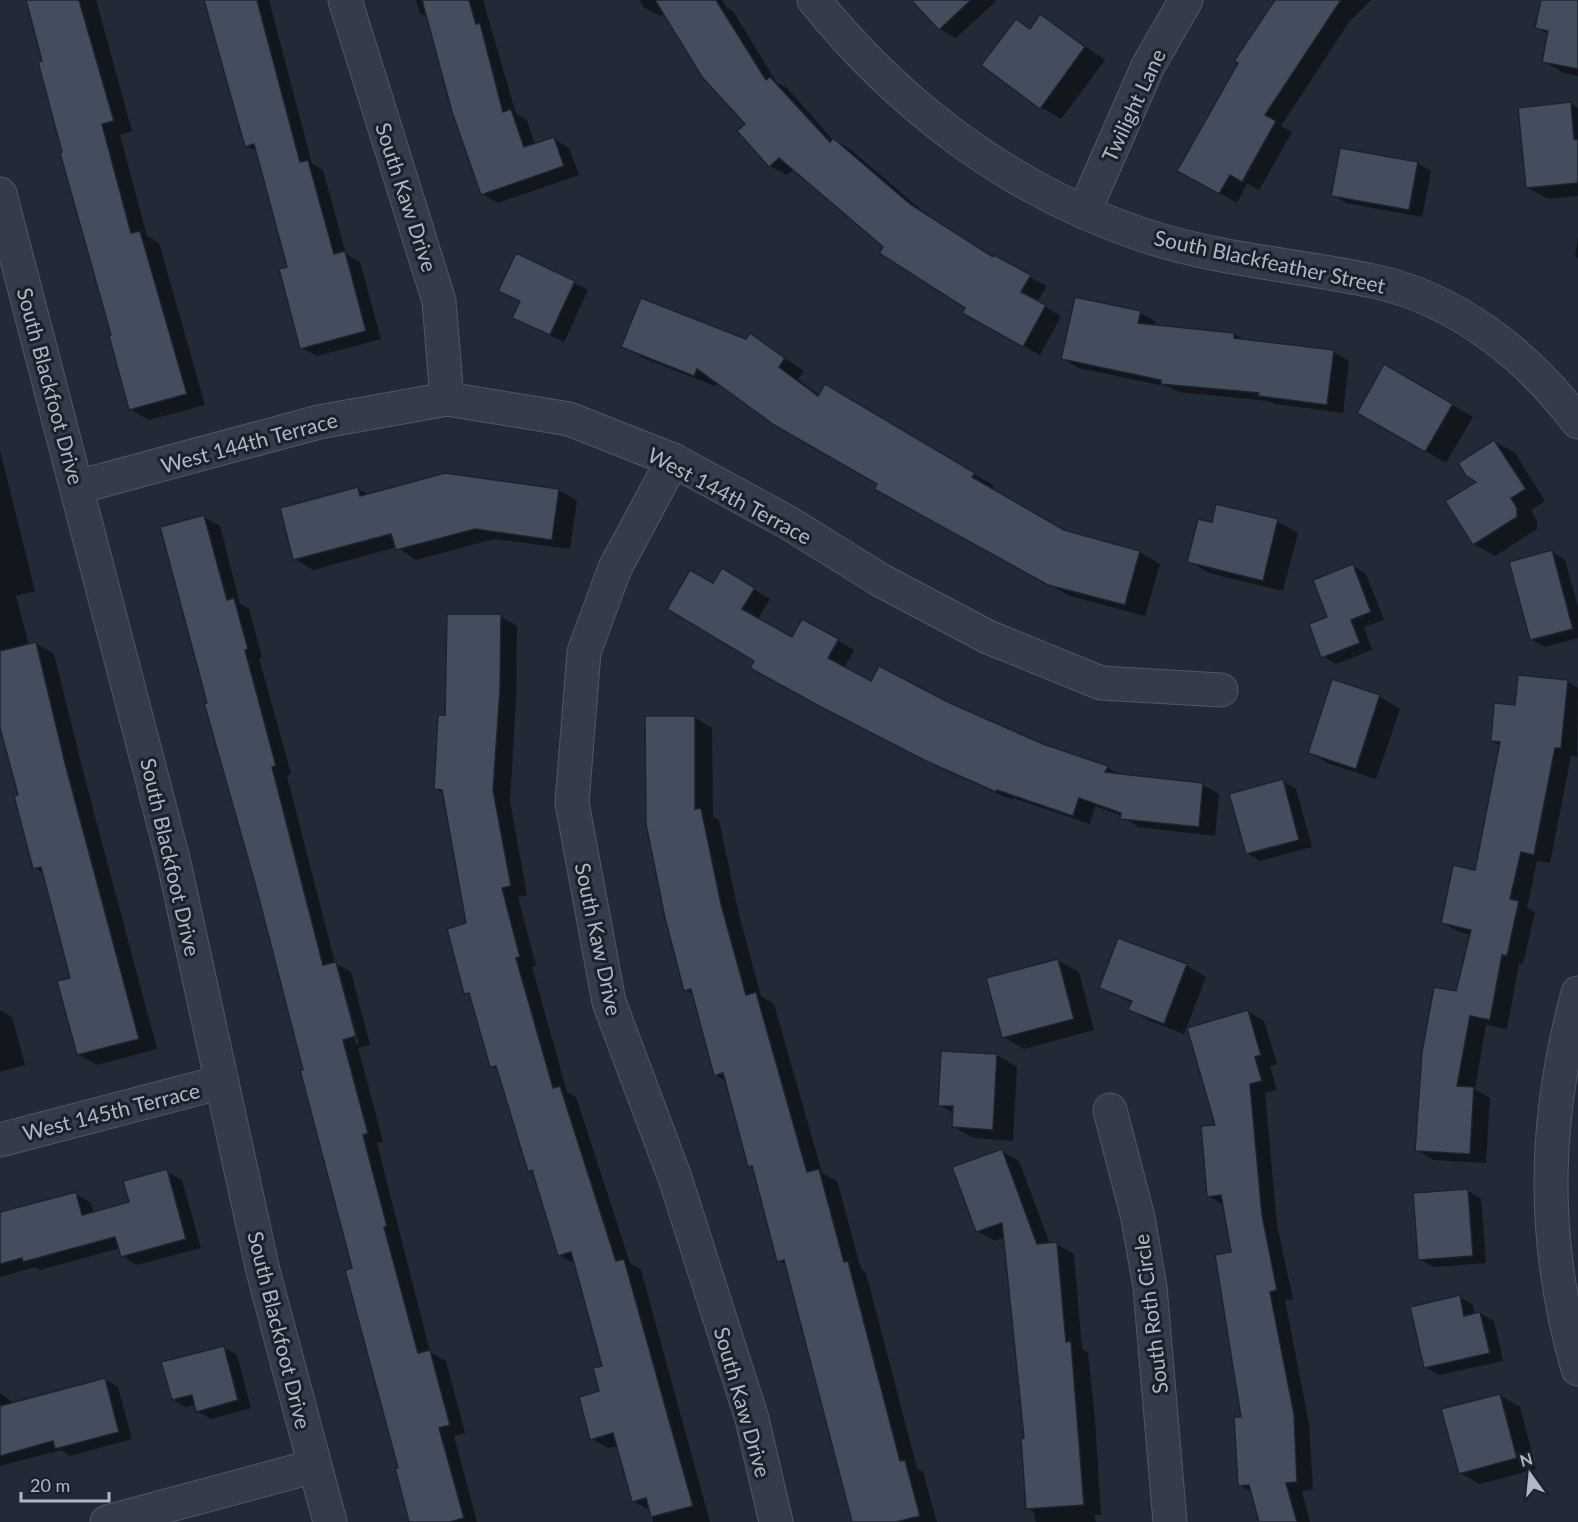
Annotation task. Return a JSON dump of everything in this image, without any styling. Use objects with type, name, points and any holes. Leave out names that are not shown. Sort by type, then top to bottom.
[{"type":"street","name":"South Kaw Drive","points":[[345,0],[439,301],[447,399]]},
{"type":"street","name":"South Blackfeather Street","points":[[814,0],[876,70],[937,125],[983,158],[1032,187],[1084,212],[1146,236],[1201,251],[1374,281],[1407,291],[1447,308],[1499,340],[1541,379],[1578,422]]},
{"type":"street","name":"Twilight Lane","points":[[1084,212],[1149,66],[1186,0]]},
{"type":"street","name":"South Blackfoot Drive","points":[[1,198],[174,863],[263,1271],[330,1522]]},
{"type":"street","name":"West 144th Terrace","points":[[78,488],[319,422],[447,399],[568,419],[673,460],[788,522],[882,581],[988,637],[1101,683],[1221,690]]},
{"type":"street","name":"South Kaw Drive","points":[[673,460],[615,568],[584,652],[572,803],[609,1002],[682,1200],[752,1419],[776,1522]]},
{"type":"street","points":[[1578,993],[1559,1083],[1550,1148],[1550,1208],[1556,1268],[1564,1322],[1578,1369]]},
{"type":"street","name":"West 145th Terrace","points":[[0,1140],[222,1083]]},
{"type":"street","name":"South Roth Circle","points":[[1110,1110],[1138,1218],[1150,1287],[1170,1522]]},
{"type":"street","points":[[106,1522],[315,1466]]},
{"type":"building","points":[[26,0],[79,0],[114,121],[102,124],[131,233],[140,231],[187,394],[129,410],[109,336],[111,335],[60,153],[62,152],[38,62],[42,61]]},
{"type":"building","points":[[204,0],[257,0],[300,162],[308,160],[334,254],[345,251],[366,331],[300,349],[279,269],[287,267],[254,144],[245,147]]},
{"type":"building","points":[[422,0],[469,0],[476,24],[480,23],[503,112],[511,109],[524,147],[554,137],[564,166],[481,195],[452,112]]},
{"type":"building","points":[[655,0],[716,0],[766,80],[770,77],[830,142],[833,138],[910,204],[993,257],[994,255],[1031,275],[1021,292],[1046,305],[1023,347],[962,313],[965,308],[879,253],[883,247],[779,158],[769,167],[737,131],[745,124],[702,77]]},
{"type":"building","points":[[911,0],[971,0],[939,30]]},
{"type":"building","points":[[1275,0],[1341,0],[1265,115],[1276,121],[1242,182],[1230,175],[1219,194],[1177,171],[1238,63],[1234,61]]},
{"type":"building","points":[[1541,0],[1578,0],[1578,69],[1542,62],[1548,31],[1535,28]]},
{"type":"building","points":[[1040,14],[1085,47],[1040,109],[981,65],[1016,19],[1030,29]]},
{"type":"building","points":[[1571,102],[1574,139],[1578,140],[1578,183],[1526,188],[1518,108]]},
{"type":"building","points":[[1340,148],[1418,162],[1409,210],[1331,196]]},
{"type":"building","points":[[516,253],[575,281],[550,335],[512,318],[520,301],[498,291]]},
{"type":"building","points":[[1075,297],[1141,311],[1138,323],[1234,333],[1234,338],[1334,350],[1327,405],[1258,396],[1259,393],[1161,384],[1161,380],[1061,359]]},
{"type":"building","points":[[641,298],[746,339],[750,333],[785,358],[779,367],[818,396],[825,384],[975,473],[972,477],[1064,530],[1140,551],[1125,605],[1048,585],[874,489],[877,484],[774,425],[697,369],[694,376],[621,347]]},
{"type":"building","points":[[1384,364],[1453,404],[1425,452],[1357,413]]},
{"type":"building","points":[[1494,440],[1526,489],[1511,498],[1517,508],[1517,517],[1473,545],[1445,501],[1476,482],[1466,476],[1458,463]]},
{"type":"building","points":[[445,473],[559,489],[552,540],[475,529],[396,550],[391,534],[293,560],[280,508],[358,487],[360,496]]},
{"type":"building","points":[[1216,504],[1278,519],[1263,581],[1187,562],[1198,519],[1212,522]]},
{"type":"building","points":[[204,515],[227,600],[234,598],[248,649],[245,650],[276,766],[272,767],[323,965],[336,962],[356,1036],[343,1040],[368,1133],[363,1135],[387,1226],[384,1227],[418,1353],[430,1350],[450,1425],[439,1428],[464,1518],[450,1522],[409,1522],[395,1468],[398,1468],[345,1270],[352,1268],[300,1070],[303,1070],[256,887],[204,703],[207,703],[160,527]]},
{"type":"building","points":[[1552,550],[1573,629],[1530,640],[1509,562]]},
{"type":"building","points":[[1353,564],[1371,612],[1351,620],[1360,643],[1321,658],[1309,624],[1327,617],[1313,580]]},
{"type":"building","points":[[722,568],[755,588],[742,609],[792,637],[802,619],[839,639],[828,658],[871,681],[879,666],[950,703],[1043,744],[1108,766],[1105,772],[1203,783],[1199,827],[1120,819],[1121,813],[1079,798],[1073,816],[997,790],[996,792],[926,761],[819,706],[750,668],[754,661],[667,609],[690,570],[713,583]]},
{"type":"building","points":[[447,614],[501,614],[500,690],[493,790],[511,886],[502,888],[520,957],[516,958],[553,1088],[560,1086],[616,1261],[624,1259],[693,1506],[651,1517],[646,1498],[632,1502],[613,1433],[590,1440],[579,1397],[599,1391],[593,1368],[602,1366],[571,1252],[558,1256],[532,1170],[528,1172],[496,1066],[490,1067],[469,993],[464,994],[447,929],[466,923],[442,790],[434,789],[438,715],[445,715]]},
{"type":"building","points":[[36,642],[66,767],[139,1039],[77,1055],[57,981],[70,978],[41,867],[33,869],[14,796],[18,795],[0,728],[0,651]]},
{"type":"building","points":[[1518,675],[1568,680],[1561,748],[1555,748],[1534,855],[1521,852],[1510,899],[1519,901],[1507,956],[1502,955],[1490,1020],[1470,1016],[1457,1086],[1474,1087],[1470,1154],[1415,1151],[1422,1052],[1434,987],[1456,991],[1471,930],[1441,923],[1453,865],[1475,870],[1500,742],[1491,741],[1494,703],[1515,705]]},
{"type":"building","points":[[1332,679],[1380,695],[1356,769],[1308,753]]},
{"type":"building","points":[[645,716],[695,716],[695,809],[701,808],[721,904],[746,995],[756,992],[807,1172],[819,1169],[844,1262],[848,1261],[900,1461],[905,1460],[920,1516],[896,1522],[852,1522],[784,1260],[777,1262],[752,1166],[748,1167],[723,1073],[714,1076],[691,989],[684,991],[665,918],[646,824]]},
{"type":"building","points":[[1283,779],[1299,840],[1246,854],[1229,794]]},
{"type":"building","points":[[1118,938],[1187,964],[1164,1024],[1128,1010],[1132,1001],[1099,988]]},
{"type":"building","points":[[1058,959],[1074,1019],[1002,1038],[986,978]]},
{"type":"building","points":[[1248,1010],[1261,1055],[1255,1057],[1262,1081],[1250,1084],[1262,1215],[1277,1290],[1270,1292],[1294,1414],[1297,1482],[1286,1483],[1297,1522],[1259,1522],[1249,1485],[1238,1486],[1234,1417],[1241,1417],[1215,1255],[1231,1252],[1221,1195],[1207,1197],[1201,1126],[1215,1125],[1187,1028]]},
{"type":"building","points":[[941,1051],[997,1054],[993,1130],[952,1127],[953,1106],[938,1106]]},
{"type":"building","points":[[1002,1149],[1037,1244],[1057,1242],[1066,1342],[1071,1341],[1084,1505],[1026,1509],[1021,1439],[1024,1438],[1002,1223],[976,1232],[952,1167]]},
{"type":"building","points":[[167,1169],[186,1239],[121,1257],[115,1237],[23,1262],[22,1258],[0,1264],[0,1212],[76,1192],[82,1215],[129,1202],[123,1181]]},
{"type":"building","points":[[1468,1189],[1473,1256],[1418,1260],[1413,1193]]},
{"type":"building","points":[[1460,1295],[1464,1316],[1480,1312],[1490,1353],[1424,1368],[1410,1307]]},
{"type":"building","points":[[224,1346],[238,1400],[196,1412],[192,1395],[172,1400],[161,1362]]},
{"type":"building","points":[[105,1378],[119,1432],[55,1449],[53,1441],[0,1456],[0,1406]]},
{"type":"building","points":[[1500,1394],[1517,1458],[1459,1474],[1441,1409]]}]
